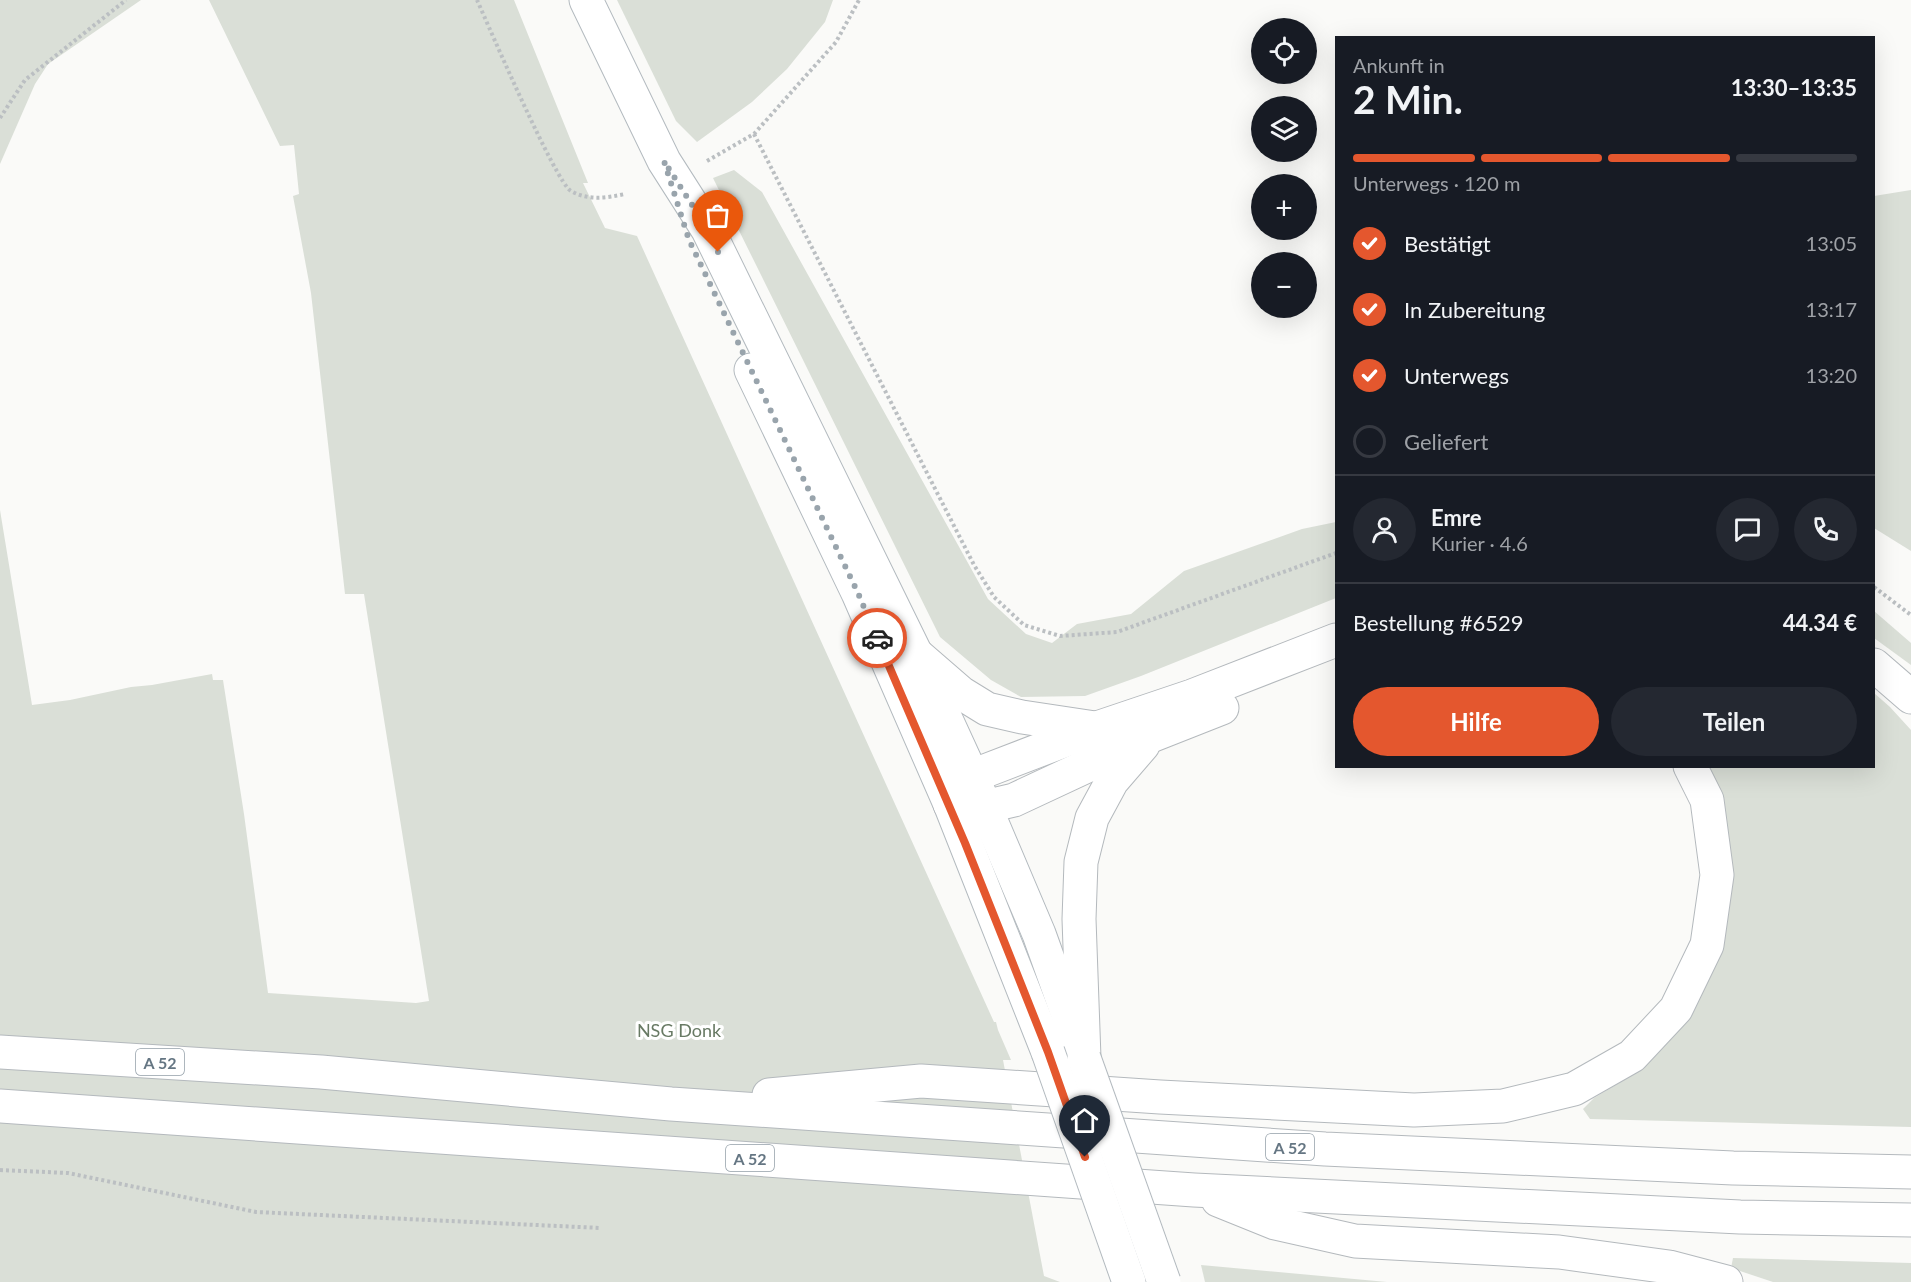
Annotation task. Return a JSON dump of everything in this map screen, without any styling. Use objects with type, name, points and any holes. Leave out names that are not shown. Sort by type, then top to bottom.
[{"type":"main road","points":[[586,0],[664,161],[708,230],[916,654],[972,776],[1039,934],[1164,1282]]},
{"type":"main road","points":[[664,161],[689,240],[858,593],[950,804],[1048,1052],[1129,1282]]},
{"type":"main road","points":[[950,804],[972,776],[1192,696],[1335,640]]},
{"type":"main road","points":[[916,654],[962,693],[987,709],[1096,729]]},
{"type":"main road","points":[[950,804],[984,807],[1014,800],[1151,736],[1335,660]]},
{"type":"main road","points":[[1875,666],[1911,697]]},
{"type":"main road","points":[[1084,1058],[1079,919],[1081,862],[1092,818],[1112,781],[1151,736]]},
{"type":"main road","points":[[671,1104],[921,1081],[1160,1097],[1414,1110],[1503,1106],[1574,1089],[1632,1056],[1676,1009],[1707,945],[1717,875],[1707,800],[1691,768]]},
{"type":"main road","name":"A 52","points":[[0,1052],[321,1072],[671,1104],[1325,1149],[1733,1168],[1911,1172]]},
{"type":"main road","name":"A 52","points":[[0,1106],[1194,1190],[1740,1217],[1911,1220]]},
{"type":"main road","points":[[1194,1190],[1275,1223],[1355,1241],[1559,1252],[1669,1267],[1726,1282]]},
{"type":"path","points":[[0,118],[25,80],[126,0]]},
{"type":"path","points":[[477,0],[552,163],[569,190],[595,199],[625,194]]},
{"type":"path","points":[[707,161],[754,134],[836,42],[860,0]]},
{"type":"path","points":[[754,134],[974,565],[994,597],[1024,625],[1060,636],[1118,632],[1335,553]]},
{"type":"path","points":[[1875,588],[1911,615]]},
{"type":"path","points":[[0,1170],[68,1173],[256,1212],[601,1228]]},
{"type":"green space","points":[[0,0],[141,0],[48,64],[35,84],[0,164]]},
{"type":"green space","name":"NSG Donk","points":[[209,0],[514,0],[588,183],[583,183],[605,228],[637,236],[994,1022],[996,1022],[1011,1060],[1003,1060],[1044,1276],[1060,1282],[0,1282],[0,510],[32,705],[212,674],[213,680],[223,680],[268,993],[416,1003],[429,1001],[364,594],[345,594],[311,293],[293,196],[299,194],[294,145],[280,146]]},
{"type":"green space","points":[[617,0],[833,0],[825,22],[787,69],[752,102],[697,142],[676,121]]},
{"type":"green space","points":[[734,170],[762,192],[988,599],[1026,634],[1052,643],[1077,624],[1131,614],[1184,571],[1302,529],[1335,522],[1335,598],[1085,696],[1021,697],[991,680],[940,637],[713,178]]},
{"type":"green space","points":[[1911,190],[1911,551],[1875,529],[1875,196]]},
{"type":"green space","points":[[1875,612],[1911,643],[1911,665],[1875,639]]},
{"type":"green space","points":[[1875,694],[1911,730],[1911,1127],[1590,1119],[1583,1109],[1594,1098],[1624,1080],[1661,1046],[1712,961],[1706,768],[1875,768]]},
{"type":"green space","points":[[1733,1258],[1911,1263],[1911,1282],[1773,1282],[1731,1268]]},
{"type":"green space","points":[[1201,1265],[1387,1282],[1205,1282]]},
{"type":"way so far","points":[[718,252],[708,230],[664,161],[689,240],[858,593],[877,638]]},
{"type":"route","points":[[877,638],[950,804],[1048,1052],[1085,1157]]}]
